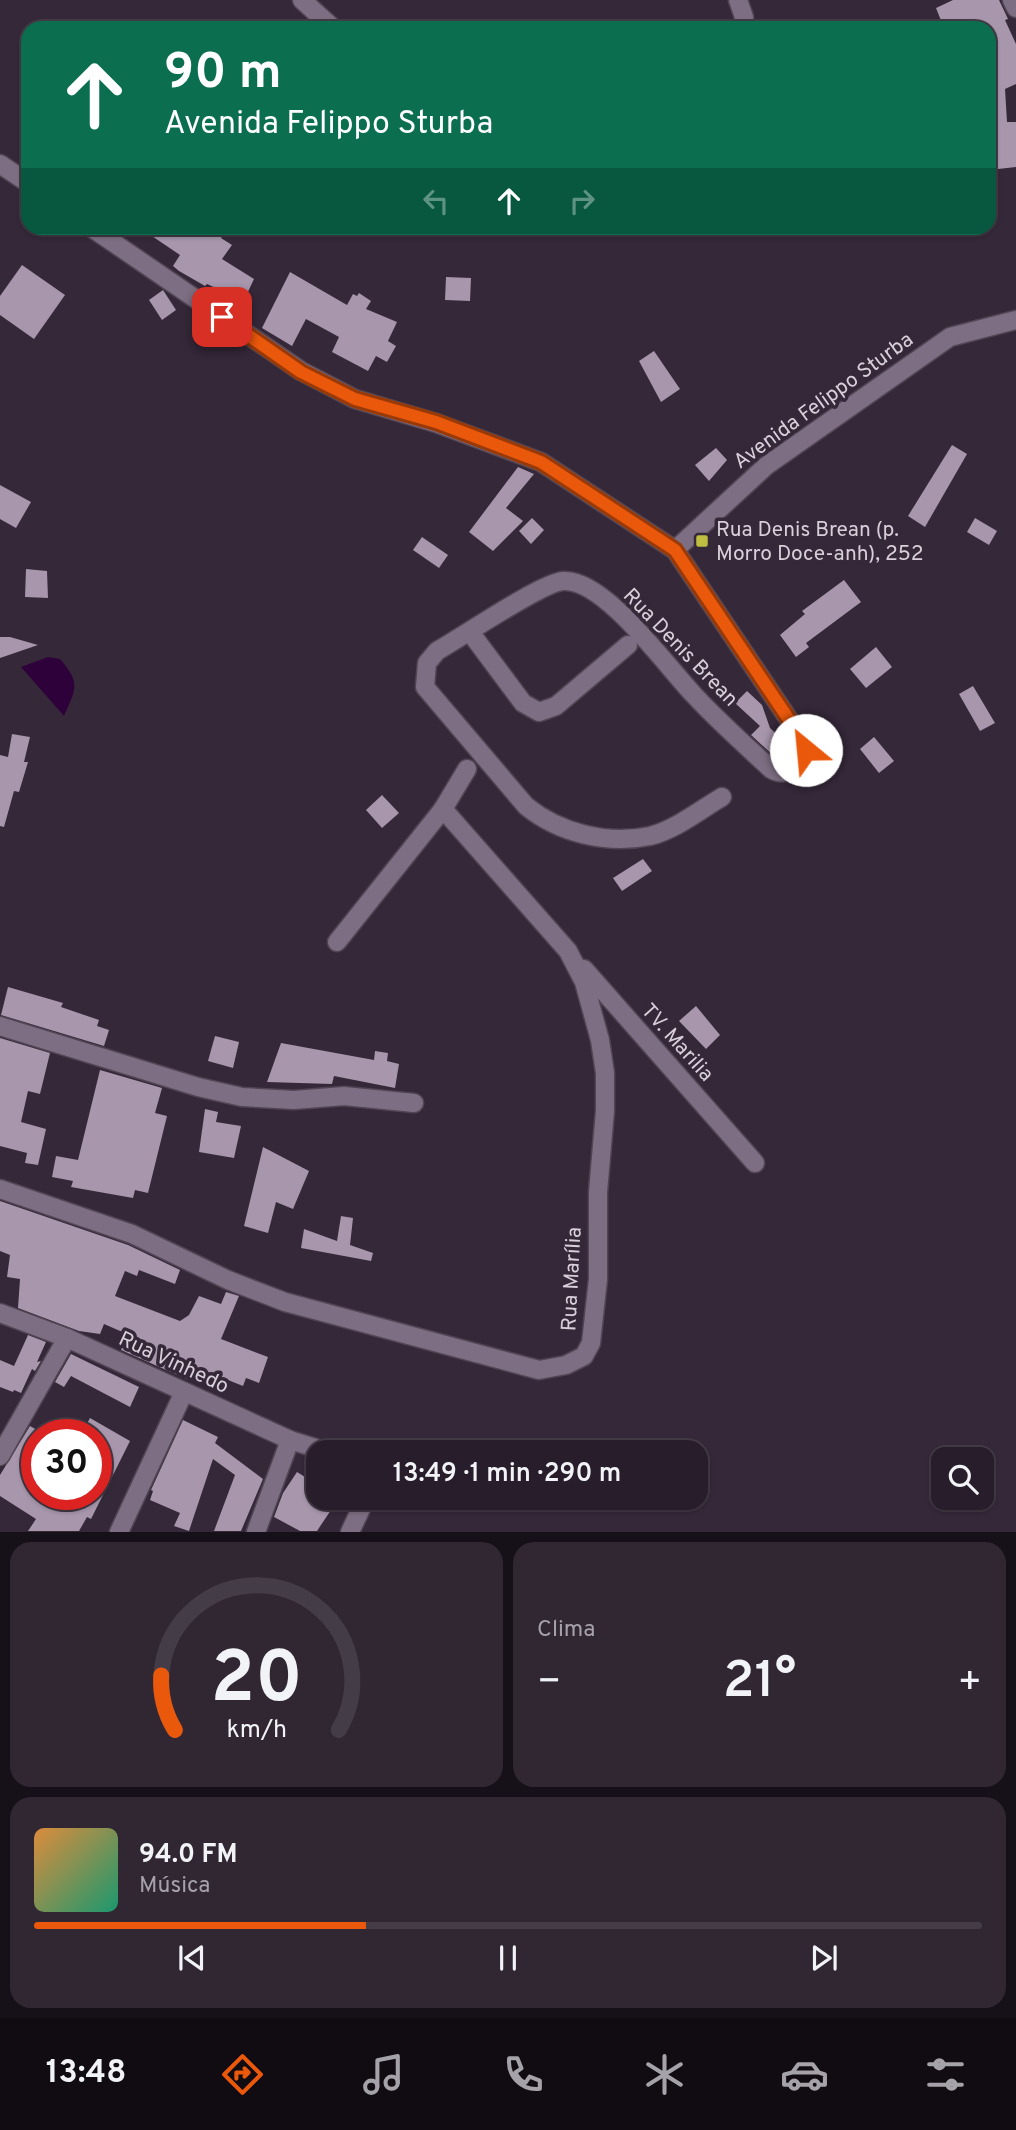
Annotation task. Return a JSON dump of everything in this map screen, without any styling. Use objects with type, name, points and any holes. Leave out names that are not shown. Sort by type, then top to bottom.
[{"type":"street","points":[[302,0],[325,21]]},
{"type":"street","points":[[738,0],[744,21]]},
{"type":"street","points":[[1012,0],[1016,8]]},
{"type":"street","points":[[0,164],[21,178]]},
{"type":"street","points":[[102,235],[301,372],[355,399],[436,422],[541,462],[675,550]]},
{"type":"street","name":"Avenida Felippo Sturba","points":[[675,550],[765,466],[950,337],[1016,320]]},
{"type":"street","name":"Rua Denis Brean","points":[[675,550],[804,742],[804,757],[796,768],[785,773],[771,769],[695,696],[635,628],[582,584],[561,581],[548,585],[437,651],[427,663],[425,687],[526,806],[545,821],[564,830],[632,838],[652,835],[722,797]]},
{"type":"street","points":[[470,632],[523,703],[539,712],[556,706],[628,645]]},
{"type":"street","points":[[337,942],[443,809],[467,769]]},
{"type":"street","name":"Rua Marília","points":[[0,1189],[132,1234],[228,1280],[285,1302],[539,1370],[566,1365],[584,1356],[591,1343],[597,1279],[598,1192],[606,1111],[605,1073],[600,1040],[584,982],[568,951],[443,809]]},
{"type":"street","name":"TV. Marilia","points":[[568,951],[755,1163]]},
{"type":"street","points":[[0,1026],[185,1083],[242,1097],[294,1100],[344,1096],[414,1103]]},
{"type":"street","name":"Rua Vinhedo","points":[[0,1313],[67,1338],[306,1445]]},
{"type":"street","points":[[0,1456],[67,1338]]},
{"type":"street","points":[[119,1531],[184,1392]]},
{"type":"street","points":[[256,1531],[290,1440]]},
{"type":"street","points":[[350,1531],[360,1510]]},
{"type":"shaded area","points":[[48,657],[60,659],[74,680],[74,692],[64,716],[21,667]]},
{"type":"building","points":[[953,0],[999,0],[1016,44],[1016,84],[1005,89],[1007,122],[1016,122],[1016,167],[998,169],[996,21],[941,21],[936,8]]},
{"type":"building","points":[[150,235],[223,235],[221,238],[232,245],[222,259],[254,279],[245,298],[239,295],[238,298],[207,284],[205,286],[179,271],[173,266],[180,255]]},
{"type":"building","points":[[22,265],[65,295],[34,339],[0,315],[0,296]]},
{"type":"building","points":[[290,272],[347,305],[353,294],[357,296],[359,293],[371,301],[366,309],[397,322],[388,341],[396,346],[387,362],[376,356],[368,371],[332,352],[339,337],[306,319],[292,346],[262,328]]},
{"type":"building","points":[[446,277],[471,278],[470,301],[445,300]]},
{"type":"building","points":[[163,290],[176,310],[162,320],[149,300]]},
{"type":"building","points":[[654,351],[680,389],[661,402],[639,361]]},
{"type":"building","points":[[952,445],[967,454],[925,527],[908,516]]},
{"type":"building","points":[[716,448],[727,460],[709,481],[695,465]]},
{"type":"building","points":[[518,467],[534,474],[506,508],[523,521],[493,551],[469,532]]},
{"type":"building","points":[[0,485],[31,502],[16,528],[0,519]]},
{"type":"building","points":[[532,518],[544,530],[531,544],[519,531]]},
{"type":"building","points":[[975,518],[997,531],[989,545],[967,532]]},
{"type":"building","points":[[422,537],[448,555],[439,568],[413,550]]},
{"type":"building","points":[[26,569],[47,571],[48,598],[25,597]]},
{"type":"building","points":[[844,580],[861,602],[806,643],[809,647],[796,657],[780,635],[805,614],[802,611]]},
{"type":"building","points":[[0,637],[10,637],[38,645],[0,658]]},
{"type":"building","points":[[876,647],[892,667],[866,688],[850,669]]},
{"type":"building","points":[[973,686],[995,723],[980,731],[959,694]]},
{"type":"building","points":[[747,691],[762,705],[770,728],[788,745],[776,758],[751,735],[760,726],[735,703]]},
{"type":"building","points":[[12,734],[30,737],[24,762],[28,762],[19,792],[14,791],[4,827],[0,826],[0,755],[8,757]]},
{"type":"building","points":[[874,737],[894,761],[879,773],[860,749]]},
{"type":"building","points":[[382,795],[399,813],[382,828],[366,810]]},
{"type":"building","points":[[643,859],[652,871],[622,891],[613,878]]},
{"type":"building","points":[[8,987],[63,1003],[61,1007],[99,1020],[97,1026],[109,1030],[104,1046],[1,1015]]},
{"type":"building","points":[[696,1006],[720,1035],[706,1049],[679,1021]]},
{"type":"building","points":[[215,1036],[239,1042],[233,1068],[208,1061]]},
{"type":"building","points":[[0,1038],[50,1053],[40,1094],[28,1091],[21,1122],[46,1129],[38,1165],[25,1163],[27,1153],[0,1146]]},
{"type":"building","points":[[281,1043],[374,1060],[375,1051],[388,1053],[387,1061],[399,1064],[395,1088],[334,1076],[332,1084],[267,1082]]},
{"type":"building","points":[[100,1070],[162,1088],[155,1113],[167,1116],[148,1193],[135,1190],[133,1198],[71,1187],[73,1181],[52,1177],[56,1156],[78,1160]]},
{"type":"building","points":[[205,1109],[218,1112],[216,1122],[241,1126],[234,1158],[199,1152]]},
{"type":"building","points":[[263,1147],[309,1171],[293,1209],[276,1202],[268,1233],[244,1226]]},
{"type":"building","points":[[0,1201],[128,1245],[180,1270],[175,1284],[139,1270],[137,1276],[125,1271],[115,1296],[180,1321],[189,1315],[199,1296],[221,1304],[226,1292],[239,1296],[221,1339],[268,1357],[259,1383],[246,1378],[243,1386],[208,1372],[204,1381],[193,1376],[191,1381],[121,1350],[124,1342],[135,1340],[126,1338],[127,1334],[104,1324],[100,1334],[79,1331],[18,1308],[20,1279],[7,1277],[10,1255],[0,1251]]},
{"type":"building","points":[[341,1216],[353,1218],[350,1245],[373,1253],[371,1261],[301,1248],[304,1229],[337,1241]]},
{"type":"building","points":[[28,1335],[46,1342],[37,1362],[41,1361],[35,1371],[32,1369],[21,1393],[0,1387],[0,1360],[14,1366]]},
{"type":"building","points":[[71,1354],[139,1387],[130,1407],[71,1376],[64,1387],[55,1382]]},
{"type":"building","points":[[183,1420],[218,1437],[215,1443],[263,1479],[241,1531],[214,1531],[235,1475],[213,1459],[189,1531],[174,1526],[180,1513],[150,1500],[151,1490]]},
{"type":"building","points":[[112,1431],[130,1441],[112,1477]]},
{"type":"building","points":[[21,1441],[21,1509],[0,1496],[0,1475]]},
{"type":"building","points":[[297,1472],[306,1478],[306,1510],[331,1510],[317,1531],[300,1531],[274,1517],[283,1493]]},
{"type":"building","points":[[22,1510],[96,1510],[91,1519],[87,1517],[79,1531],[28,1531],[36,1519]]},
{"type":"place","name":"Rua Denis Brean (p. Morro Doce-anh), 252","points":[[702,541]]},
{"type":"route","points":[[222,317],[301,372],[355,399],[436,422],[541,462],[675,550],[804,742],[806,750]]}]
